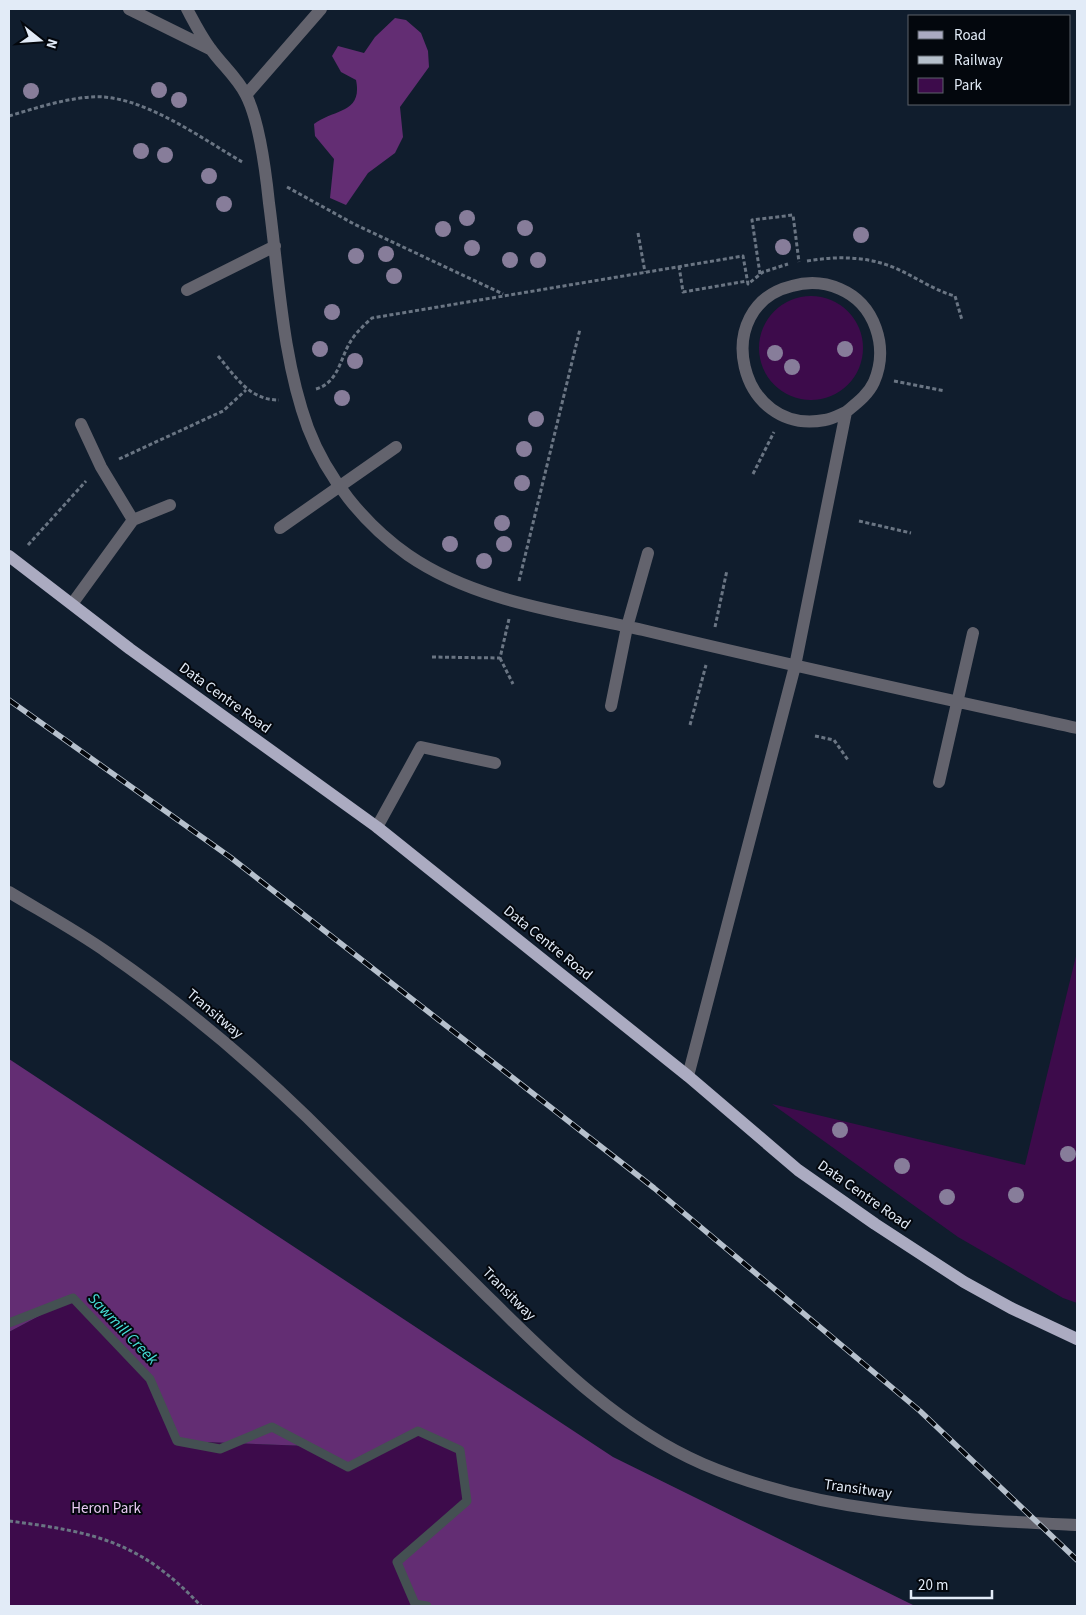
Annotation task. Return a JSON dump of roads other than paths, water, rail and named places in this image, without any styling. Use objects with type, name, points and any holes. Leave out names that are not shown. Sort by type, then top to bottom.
[{"type":"main road","name":"Data Centre Road","points":[[9,556],[130,649],[377,827],[688,1076],[798,1170],[964,1282],[1011,1308],[1077,1339]]},
{"type":"lane","points":[[129,9],[210,49]]},
{"type":"lane","points":[[187,9],[210,49],[246,95],[266,176],[290,358],[297,395],[324,463],[340,488],[363,516],[408,555],[460,582],[514,601],[795,666],[1077,728]]},
{"type":"lane","points":[[246,95],[321,9]]},
{"type":"lane","points":[[187,290],[275,246]]},
{"type":"lane","points":[[688,1076],[795,666],[846,412],[862,399],[876,376],[880,362],[880,342],[875,322],[863,305],[847,292],[828,284],[806,282],[783,288],[764,300],[750,318],[742,340],[742,363],[750,385],[763,403],[783,416],[811,421],[826,420],[846,412]]},
{"type":"lane","points":[[81,424],[101,466],[134,520]]},
{"type":"lane","points":[[280,528],[340,488],[396,447]]},
{"type":"lane","points":[[72,604],[134,520],[170,505]]},
{"type":"lane","points":[[611,706],[627,626],[648,552]]},
{"type":"lane","points":[[939,782],[973,632]]},
{"type":"lane","points":[[377,827],[422,747],[495,763]]},
{"type":"lane","name":"Transitway","points":[[9,892],[106,951],[199,1019],[304,1114],[538,1346],[601,1400],[661,1442],[700,1463],[737,1478],[808,1498],[864,1508],[991,1521],[1077,1525]]},
{"type":"waterway","name":"Sawmill Creek","points":[[9,1323],[73,1298],[150,1379],[177,1441],[220,1449],[272,1427],[348,1467],[418,1431],[460,1450],[467,1501],[397,1562],[415,1604],[427,1606]]},
{"type":"railway","points":[[9,700],[230,857],[654,1188],[920,1411],[1077,1560]]},
{"type":"park label","name":"Heron Park","points":[[106,1508]]}]
